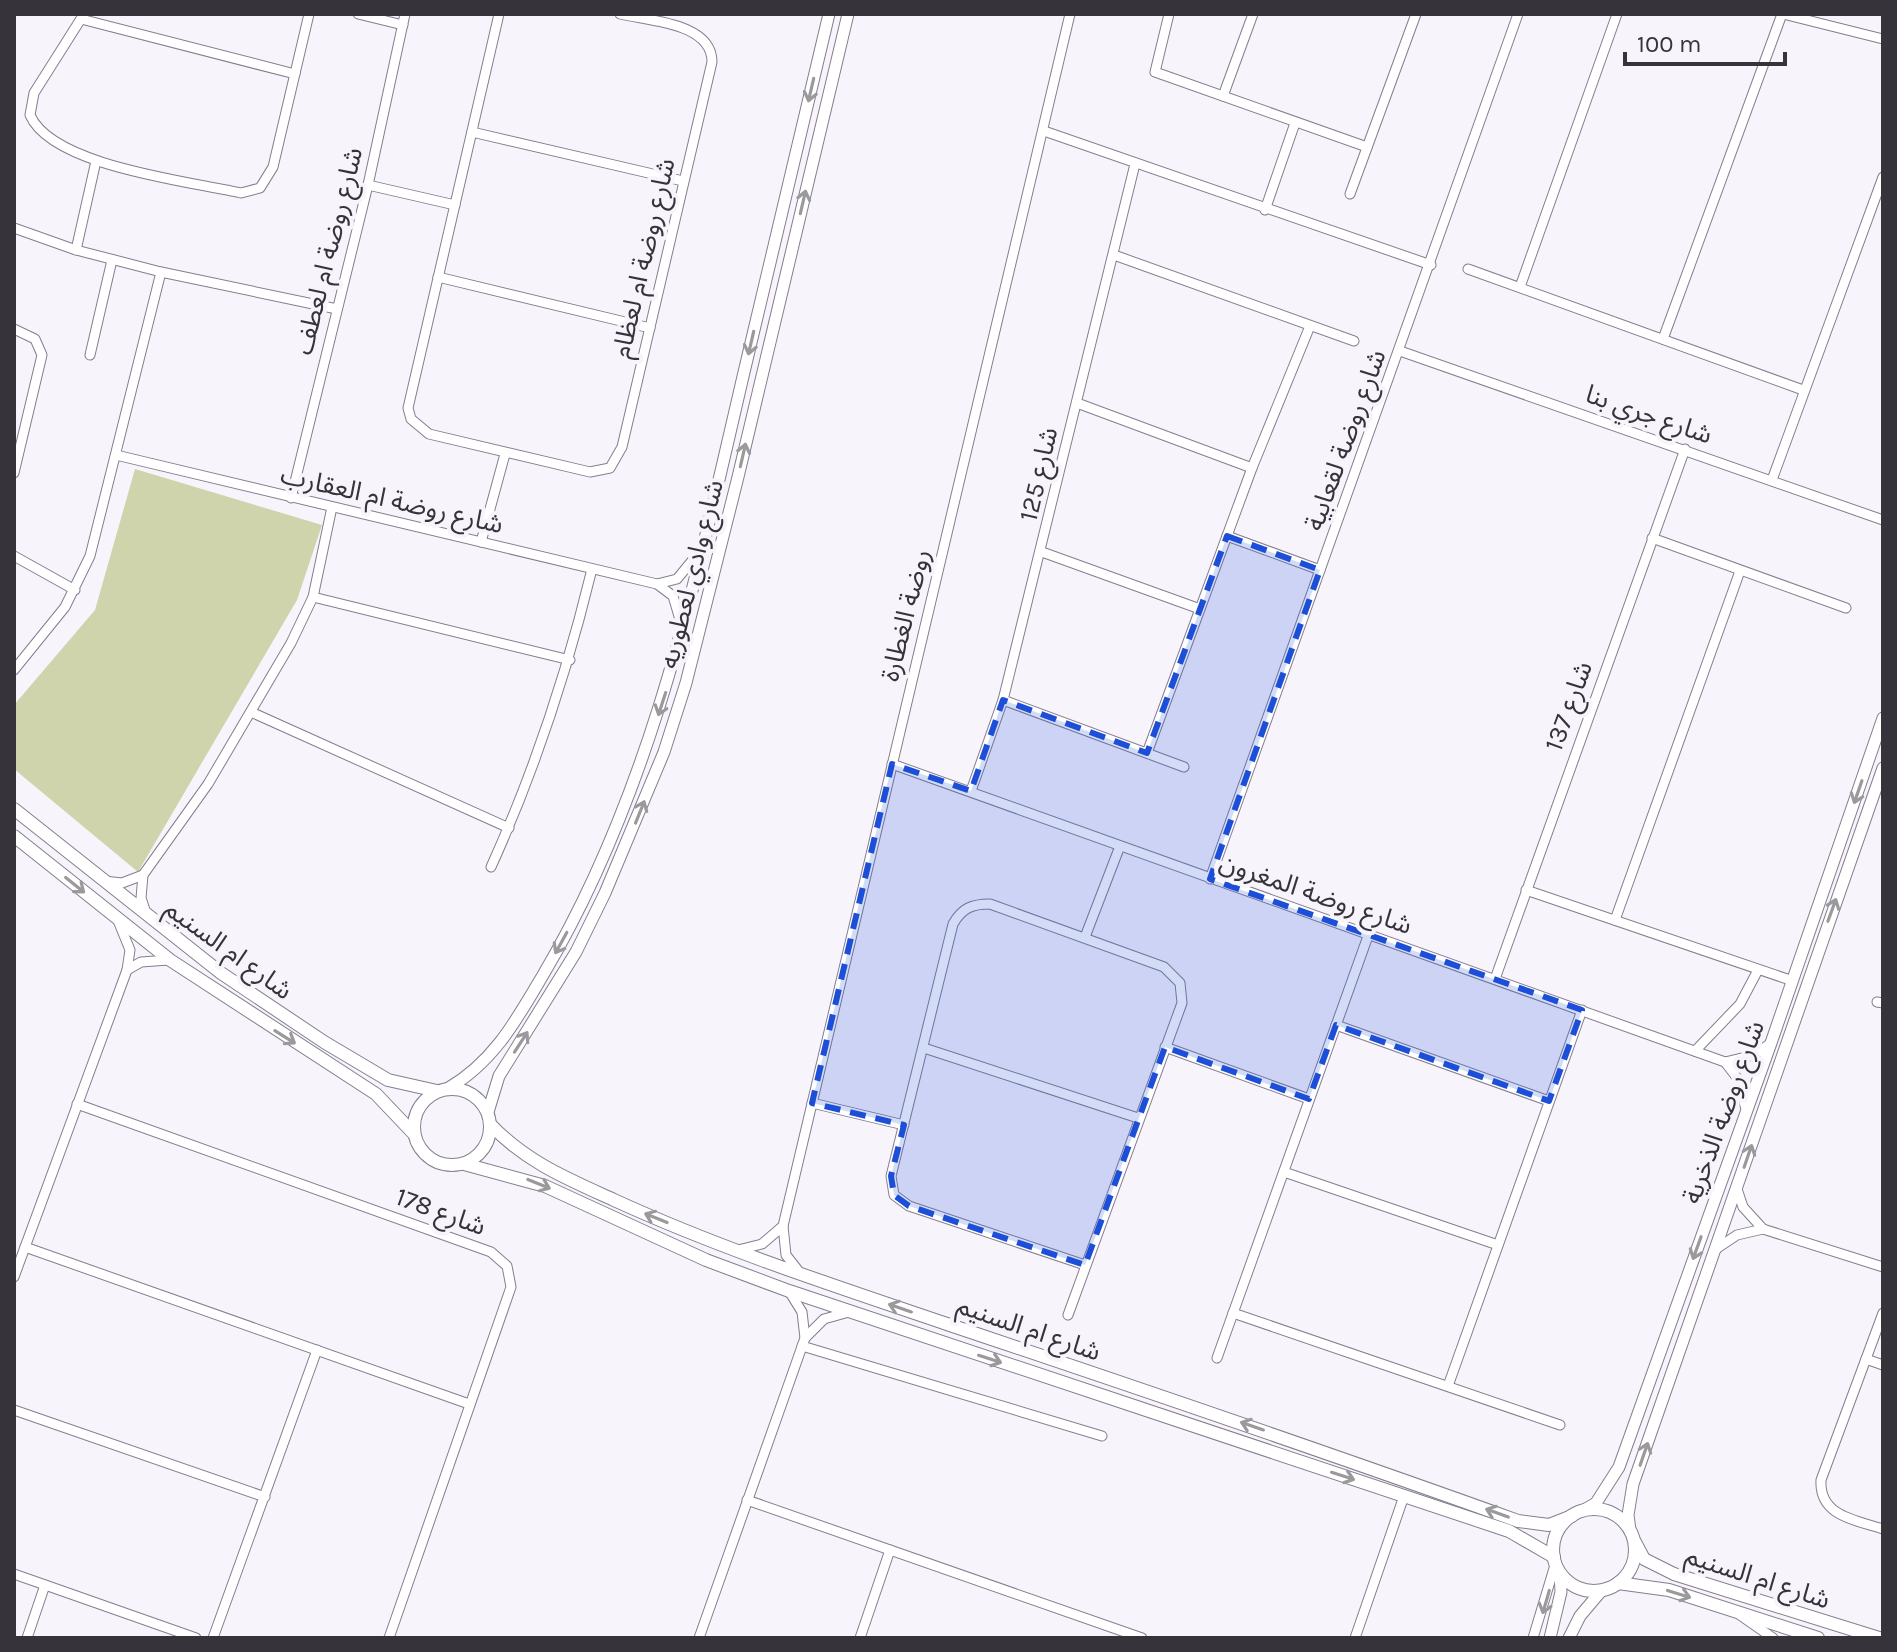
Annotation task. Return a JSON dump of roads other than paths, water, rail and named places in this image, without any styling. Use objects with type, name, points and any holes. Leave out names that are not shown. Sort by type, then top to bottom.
[{"type":"main road","name":"شارع ام السنيم","points":[[14,809],[221,973],[368,1070],[408,1086],[442,1090]]},
{"type":"main road","name":"شارع ام السنيم","points":[[14,836],[170,960],[376,1094],[414,1134]]},
{"type":"main road","points":[[442,1090],[472,1094],[490,1118],[484,1149],[464,1164],[438,1163],[427,1157],[414,1134],[418,1110],[442,1090]]},
{"type":"main road","name":"شارع ام السنيم","points":[[490,1118],[512,1147],[551,1171],[736,1250],[803,1275],[1278,1435],[1518,1521],[1549,1525],[1578,1513]]},
{"type":"main road","name":"شارع ام السنيم","points":[[464,1164],[545,1186],[706,1260],[789,1291],[1509,1531],[1556,1565]]},
{"type":"main road","points":[[1611,1512],[1633,1536],[1632,1565],[1618,1583],[1602,1590],[1574,1585],[1556,1565],[1556,1536],[1578,1513],[1611,1512]]},
{"type":"main road","name":"شارع ام السنيم","points":[[1633,1536],[1644,1559],[1674,1574],[1879,1638]]},
{"type":"main road","name":"شارع ام السنيم","points":[[1618,1583],[1669,1590],[1818,1638]]},
{"type":"street","points":[[295,74],[83,16],[34,93],[30,115],[43,135],[55,144],[96,161],[241,193],[260,188],[273,167],[295,74],[309,14]]},
{"type":"street","points":[[358,14],[403,25]]},
{"type":"street","name":"شارع روضة ام لعطف","points":[[291,498],[368,185],[405,14]]},
{"type":"street","name":"شارع روضة ام لعظام","points":[[499,14],[409,395],[411,419],[429,434],[590,472],[610,468],[622,447],[712,52],[708,44],[693,32],[620,14]]},
{"type":"street","name":"شارع وادي لعطوريه","points":[[442,1090],[483,1065],[499,1046],[562,943],[614,836],[644,759],[704,545],[829,14]]},
{"type":"street","name":"شارع وادي لعطوريه","points":[[490,1118],[499,1076],[588,928],[628,843],[664,752],[686,683],[738,477],[848,14]]},
{"type":"street","name":"روضة الغطارة","points":[[803,1275],[786,1255],[783,1226],[1070,14]]},
{"type":"street","points":[[1169,14],[1155,72],[1367,147]]},
{"type":"street","points":[[1223,96],[1253,14]]},
{"type":"street","points":[[1350,194],[1416,14]]},
{"type":"street","name":"شارع روضة لقعابية","points":[[1210,879],[1518,14]]},
{"type":"street","points":[[1520,287],[1617,14]]},
{"type":"street","points":[[1663,339],[1782,14],[1883,39]]},
{"type":"street","points":[[1265,210],[1295,123]]},
{"type":"street","points":[[1044,131],[1431,265]]},
{"type":"street","points":[[472,132],[683,181]]},
{"type":"street","points":[[76,250],[96,161]]},
{"type":"street","name":"شارع 125","points":[[971,791],[1003,700],[1042,552],[1135,164]]},
{"type":"street","points":[[1772,480],[1883,177]]},
{"type":"street","points":[[368,185],[455,205]]},
{"type":"street","points":[[14,228],[112,260],[337,309]]},
{"type":"street","points":[[1114,255],[1354,341]]},
{"type":"street","points":[[90,355],[112,260]]},
{"type":"street","points":[[1468,269],[1803,390]]},
{"type":"street","points":[[14,670],[75,590],[90,556],[161,272]]},
{"type":"street","points":[[438,277],[650,328]]},
{"type":"street","points":[[1147,753],[1252,468],[1310,326]]},
{"type":"street","points":[[14,329],[35,339],[42,355],[14,470]]},
{"type":"street","name":"شارع جري بنا","points":[[1400,351],[1883,520]]},
{"type":"street","points":[[1077,403],[1252,468]]},
{"type":"street","name":"شارع 137","points":[[1495,979],[1685,449]]},
{"type":"street","points":[[481,542],[505,454]]},
{"type":"street","name":"شارع روضة ام العقارب","points":[[116,455],[657,584]]},
{"type":"street","points":[[149,919],[141,898],[143,875],[208,784],[313,597],[332,507]]},
{"type":"street","points":[[1227,536],[1320,570]]},
{"type":"street","points":[[1652,538],[1846,608]]},
{"type":"street","points":[[657,584],[670,582],[685,572],[704,545]]},
{"type":"street","points":[[1042,552],[1200,609]]},
{"type":"street","points":[[14,556],[75,590]]},
{"type":"street","points":[[491,867],[531,778],[570,660],[592,569]]},
{"type":"street","points":[[1615,920],[1740,571]]},
{"type":"street","points":[[657,584],[677,604],[681,634]]},
{"type":"street","points":[[313,597],[570,660]]},
{"type":"street","points":[[1003,700],[1184,767]]},
{"type":"street","points":[[251,712],[509,828]]},
{"type":"street","name":"شارع روضة الذخرية","points":[[1578,1513],[1596,1503],[1619,1467],[1793,981],[1883,718]]},
{"type":"street","name":"شارع روضة المغرون","points":[[892,764],[1725,1062]]},
{"type":"street","name":"شارع روضة الذخرية","points":[[1633,1536],[1628,1515],[1633,1484],[1883,768]]},
{"type":"street","points":[[1085,937],[1120,846]]},
{"type":"street","points":[[99,879],[122,883],[143,875]]},
{"type":"street","points":[[1526,890],[1793,981]]},
{"type":"street","points":[[1068,1315],[1182,1003],[1180,983],[1164,967],[1085,937],[990,904],[967,907],[953,924],[891,1176],[894,1195],[909,1206],[1085,1265]]},
{"type":"street","points":[[14,1277],[127,970],[130,950],[118,920]]},
{"type":"street","points":[[1217,1358],[1368,936]]},
{"type":"street","points":[[127,970],[149,959],[170,960]]},
{"type":"street","points":[[1695,1051],[1740,1004],[1758,970]]},
{"type":"street","points":[[1448,1386],[1582,1010]]},
{"type":"street","points":[[1336,1025],[1549,1101]]},
{"type":"street","points":[[1746,1112],[1743,1090],[1725,1062],[1754,1055],[1771,1043]]},
{"type":"street","points":[[1165,1047],[1309,1099]]},
{"type":"street","points":[[924,1048],[1138,1118]]},
{"type":"street","points":[[812,1103],[904,1125]]},
{"type":"street","name":"شارع 178","points":[[77,1104],[500,1257],[511,1275],[511,1287],[389,1638]]},
{"type":"street","points":[[1284,1172],[1498,1245]]},
{"type":"street","points":[[1737,1189],[1743,1207],[1763,1229],[1883,1267]]},
{"type":"street","points":[[736,1250],[762,1244],[783,1226]]},
{"type":"street","points":[[1715,1250],[1737,1235],[1763,1229]]},
{"type":"street","points":[[25,1247],[469,1404]]},
{"type":"street","points":[[699,1638],[803,1342],[802,1312],[789,1291]]},
{"type":"street","points":[[803,1342],[824,1319],[849,1312]]},
{"type":"street","points":[[1233,1313],[1560,1425]]},
{"type":"street","points":[[1883,1313],[1821,1480],[1820,1492],[1832,1510],[1883,1529]]},
{"type":"street","points":[[803,1342],[1102,1436]]},
{"type":"street","points":[[213,1638],[317,1350]]},
{"type":"street","points":[[1866,1359],[1883,1365]]},
{"type":"street","points":[[14,1410],[265,1497]]},
{"type":"street","points":[[1355,1638],[1404,1496]]},
{"type":"street","points":[[747,1500],[1142,1638]]},
{"type":"street","points":[[860,1638],[890,1550]]},
{"type":"street","points":[[1533,1638],[1556,1565]]},
{"type":"street","points":[[1550,1638],[1559,1606],[1556,1565]]},
{"type":"street","points":[[14,1574],[196,1638]]},
{"type":"street","points":[[27,1638],[45,1585]]},
{"type":"street","points":[[1569,1638],[1602,1590]]},
{"type":"street","name":"شارع ام السنيم","points":[[1738,1612],[1773,1638]]}]
